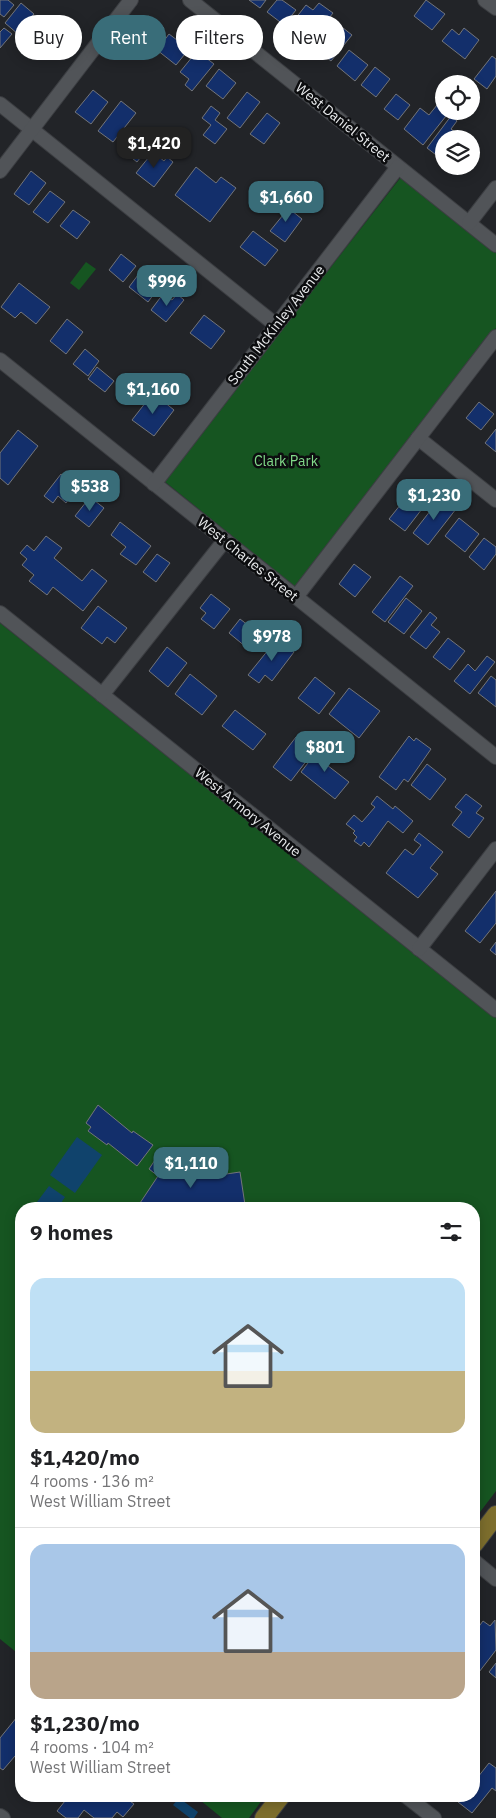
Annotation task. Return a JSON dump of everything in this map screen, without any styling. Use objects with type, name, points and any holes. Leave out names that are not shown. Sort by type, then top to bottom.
[{"type":"main road","points":[[480,1536],[496,1515]]},
{"type":"main road","points":[[264,1818],[276,1802]]},
{"type":"street","points":[[0,170],[131,0]]},
{"type":"street","name":"West Daniel Street","points":[[190,0],[496,245]]},
{"type":"street","points":[[485,0],[496,8]]},
{"type":"street","points":[[0,104],[276,325]]},
{"type":"street","name":"South McKinley Avenue","points":[[154,484],[398,167]]},
{"type":"street","points":[[469,223],[496,188]]},
{"type":"street","points":[[296,597],[496,337]]},
{"type":"street","name":"West Charles Street","points":[[0,360],[496,757]]},
{"type":"street","points":[[418,438],[496,500]]},
{"type":"street","points":[[102,695],[225,540]]},
{"type":"street","name":"West Armory Avenue","points":[[0,613],[496,1010]]},
{"type":"street","points":[[420,949],[496,849]]},
{"type":"street","points":[[480,1566],[496,1579]]},
{"type":"street","points":[[414,1802],[434,1818]]},
{"type":"green space","name":"Clark Park","points":[[401,177],[496,251],[496,328],[295,587],[164,481]]},
{"type":"green space","points":[[86,262],[96,269],[79,290],[70,283]]},
{"type":"green space","points":[[0,623],[496,1018],[496,1491],[480,1512],[480,1202],[15,1202],[15,1651],[0,1639]]},
{"type":"green space","points":[[202,1802],[261,1802],[249,1818],[222,1818]]},
{"type":"water","points":[[77,1137],[102,1155],[75,1193],[50,1175]]},
{"type":"water","points":[[49,1186],[65,1197],[62,1202],[37,1202]]},
{"type":"water","points":[[176,1802],[184,1802],[198,1812],[194,1818],[190,1818],[173,1805]]},
{"type":"building","points":[[0,0],[8,0],[14,5],[4,17],[0,14]]},
{"type":"building","points":[[249,0],[266,0],[260,8]]},
{"type":"building","points":[[277,0],[282,0],[296,10],[292,15],[273,15],[273,17],[267,12]]},
{"type":"building","points":[[426,0],[445,14],[432,30],[414,16]]},
{"type":"building","points":[[21,3],[34,14],[15,15],[15,31],[5,23]]},
{"type":"building","points":[[319,3],[333,13],[331,15],[298,15],[306,5],[313,10]]},
{"type":"building","points":[[4,28],[12,34],[0,48],[0,32]]},
{"type":"building","points":[[464,28],[479,40],[465,59],[442,41],[452,29],[459,35]]},
{"type":"building","points":[[345,29],[352,35],[345,44]]},
{"type":"building","points":[[169,34],[176,39],[176,60],[180,60],[176,65],[166,57],[166,38]]},
{"type":"building","points":[[349,50],[368,65],[355,81],[337,66],[342,60],[345,60],[345,55]]},
{"type":"building","points":[[492,56],[496,59],[496,76],[487,89],[480,84],[480,75],[477,75]]},
{"type":"building","points":[[190,60],[209,60],[214,64],[192,91],[185,85],[189,79],[180,72]]},
{"type":"building","points":[[375,67],[390,79],[376,97],[361,85]]},
{"type":"building","points":[[219,69],[236,83],[223,99],[206,86]]},
{"type":"building","points":[[93,90],[108,102],[91,124],[75,112]]},
{"type":"building","points":[[247,92],[260,102],[240,128],[227,118]]},
{"type":"building","points":[[396,94],[410,105],[398,120],[384,109]]},
{"type":"building","points":[[121,101],[136,113],[113,142],[98,131]]},
{"type":"building","points":[[211,106],[220,113],[215,120],[227,129],[215,144],[203,135],[211,125],[202,118]]},
{"type":"building","points":[[420,108],[429,115],[435,108],[435,120],[443,120],[423,145],[404,129]]},
{"type":"building","points":[[267,113],[280,123],[264,144],[250,134]]},
{"type":"building","points":[[448,120],[457,121],[451,129],[452,130],[440,130]]},
{"type":"building","points":[[133,130],[151,144],[137,162],[119,148]]},
{"type":"building","points":[[435,137],[435,154],[427,148]]},
{"type":"building","points":[[153,152],[164,161],[167,157],[173,162],[154,187],[136,173]]},
{"type":"building","points":[[196,167],[216,183],[221,177],[236,188],[210,222],[175,195]]},
{"type":"building","points":[[31,171],[46,183],[29,205],[14,194]]},
{"type":"building","points":[[50,191],[65,202],[48,223],[33,212]]},
{"type":"building","points":[[282,203],[302,219],[285,242],[270,231],[283,215],[277,210]]},
{"type":"building","points":[[73,210],[90,222],[77,239],[60,226]]},
{"type":"building","points":[[253,231],[278,250],[265,266],[240,247]]},
{"type":"building","points":[[121,254],[136,266],[123,282],[109,270]]},
{"type":"building","points":[[144,267],[163,282],[148,302],[129,287]]},
{"type":"building","points":[[19,283],[50,307],[36,324],[21,312],[15,318],[1,307]]},
{"type":"building","points":[[163,294],[172,300],[177,294],[184,300],[166,322],[151,310]]},
{"type":"building","points":[[204,315],[225,331],[211,349],[190,333]]},
{"type":"building","points":[[67,319],[83,332],[66,354],[50,341]]},
{"type":"building","points":[[85,349],[99,361],[88,376],[73,364]]},
{"type":"building","points":[[97,367],[114,381],[105,392],[88,379]]},
{"type":"building","points":[[153,393],[174,410],[154,436],[132,420]]},
{"type":"building","points":[[479,402],[494,414],[481,430],[466,418]]},
{"type":"building","points":[[496,429],[496,452],[485,443]]},
{"type":"building","points":[[18,430],[38,446],[8,485],[0,478],[0,453]]},
{"type":"building","points":[[61,474],[77,487],[66,503],[58,496],[53,503],[44,496]]},
{"type":"building","points":[[417,484],[432,496],[405,531],[389,519]]},
{"type":"building","points":[[90,497],[104,508],[89,527],[75,516]]},
{"type":"building","points":[[441,497],[456,509],[428,545],[413,533]]},
{"type":"building","points":[[459,518],[479,534],[465,552],[445,536]]},
{"type":"building","points":[[120,522],[151,546],[136,565],[120,554],[126,547],[111,535]]},
{"type":"building","points":[[46,536],[62,548],[54,558],[82,581],[92,569],[107,581],[83,611],[53,587],[47,595],[29,581],[34,575],[22,565],[27,559],[20,553],[27,545],[34,551]]},
{"type":"building","points":[[484,538],[496,547],[496,554],[484,570],[469,557]]},
{"type":"building","points":[[157,554],[170,563],[156,582],[143,572]]},
{"type":"building","points":[[354,564],[371,577],[355,597],[339,584]]},
{"type":"building","points":[[400,576],[413,586],[385,622],[372,612]]},
{"type":"building","points":[[211,594],[230,609],[214,629],[201,619],[206,613],[200,608]]},
{"type":"building","points":[[406,598],[422,611],[404,634],[388,622]]},
{"type":"building","points":[[98,606],[127,628],[115,643],[107,637],[102,644],[81,628]]},
{"type":"building","points":[[430,612],[437,618],[431,625],[440,632],[426,649],[410,637]]},
{"type":"building","points":[[240,619],[257,632],[246,647],[229,633]]},
{"type":"building","points":[[448,638],[465,651],[450,670],[433,657]]},
{"type":"building","points":[[277,639],[294,652],[272,681],[265,675],[259,683],[248,675]]},
{"type":"building","points":[[167,647],[187,663],[168,687],[149,671]]},
{"type":"building","points":[[487,656],[495,662],[470,694],[454,681],[468,664],[475,671]]},
{"type":"building","points":[[190,674],[217,696],[202,715],[175,694]]},
{"type":"building","points":[[491,676],[496,680],[496,707],[478,693]]},
{"type":"building","points":[[315,677],[335,693],[319,714],[298,698]]},
{"type":"building","points":[[349,688],[380,711],[359,738],[329,714]]},
{"type":"building","points":[[235,710],[266,734],[253,750],[222,726]]},
{"type":"building","points":[[409,736],[414,741],[416,738],[431,749],[408,782],[404,779],[396,790],[379,777]]},
{"type":"building","points":[[296,737],[314,751],[291,781],[273,767]]},
{"type":"building","points":[[322,745],[334,755],[327,765],[349,782],[335,799],[301,772]]},
{"type":"building","points":[[427,764],[446,779],[430,800],[411,785]]},
{"type":"building","points":[[466,794],[482,806],[476,813],[484,818],[469,838],[452,825],[462,812],[455,807]]},
{"type":"building","points":[[377,796],[393,809],[395,806],[413,821],[403,833],[388,821],[369,847],[364,842],[361,846],[354,841],[357,837],[353,833],[355,831],[346,824],[354,815],[362,822],[375,807],[371,804]]},
{"type":"building","points":[[419,833],[443,852],[430,868],[438,874],[418,898],[386,873],[405,849],[413,855],[421,845],[414,840]]},
{"type":"building","points":[[496,891],[496,923],[480,943],[465,931]]},
{"type":"building","points":[[496,942],[496,955],[490,950]]},
{"type":"building","points":[[98,1105],[132,1133],[133,1131],[153,1145],[137,1166],[108,1143],[107,1145],[88,1131],[91,1127],[86,1123]]},
{"type":"building","points":[[161,1151],[199,1178],[240,1172],[245,1202],[141,1202],[158,1176],[149,1169]]},
{"type":"building","points":[[495,1620],[496,1650],[480,1671],[480,1625],[483,1621],[490,1626]]},
{"type":"building","points":[[496,1663],[496,1678],[489,1672]]},
{"type":"building","points":[[15,1719],[15,1756],[3,1770],[0,1768],[0,1738]]},
{"type":"building","points":[[489,1763],[496,1768],[496,1791],[492,1788],[472,1813],[458,1802],[480,1802],[480,1774]]},
{"type":"building","points":[[64,1802],[131,1802],[134,1804],[123,1817],[117,1812],[112,1818],[94,1818],[84,1810],[78,1818],[66,1818],[57,1811]]}]
